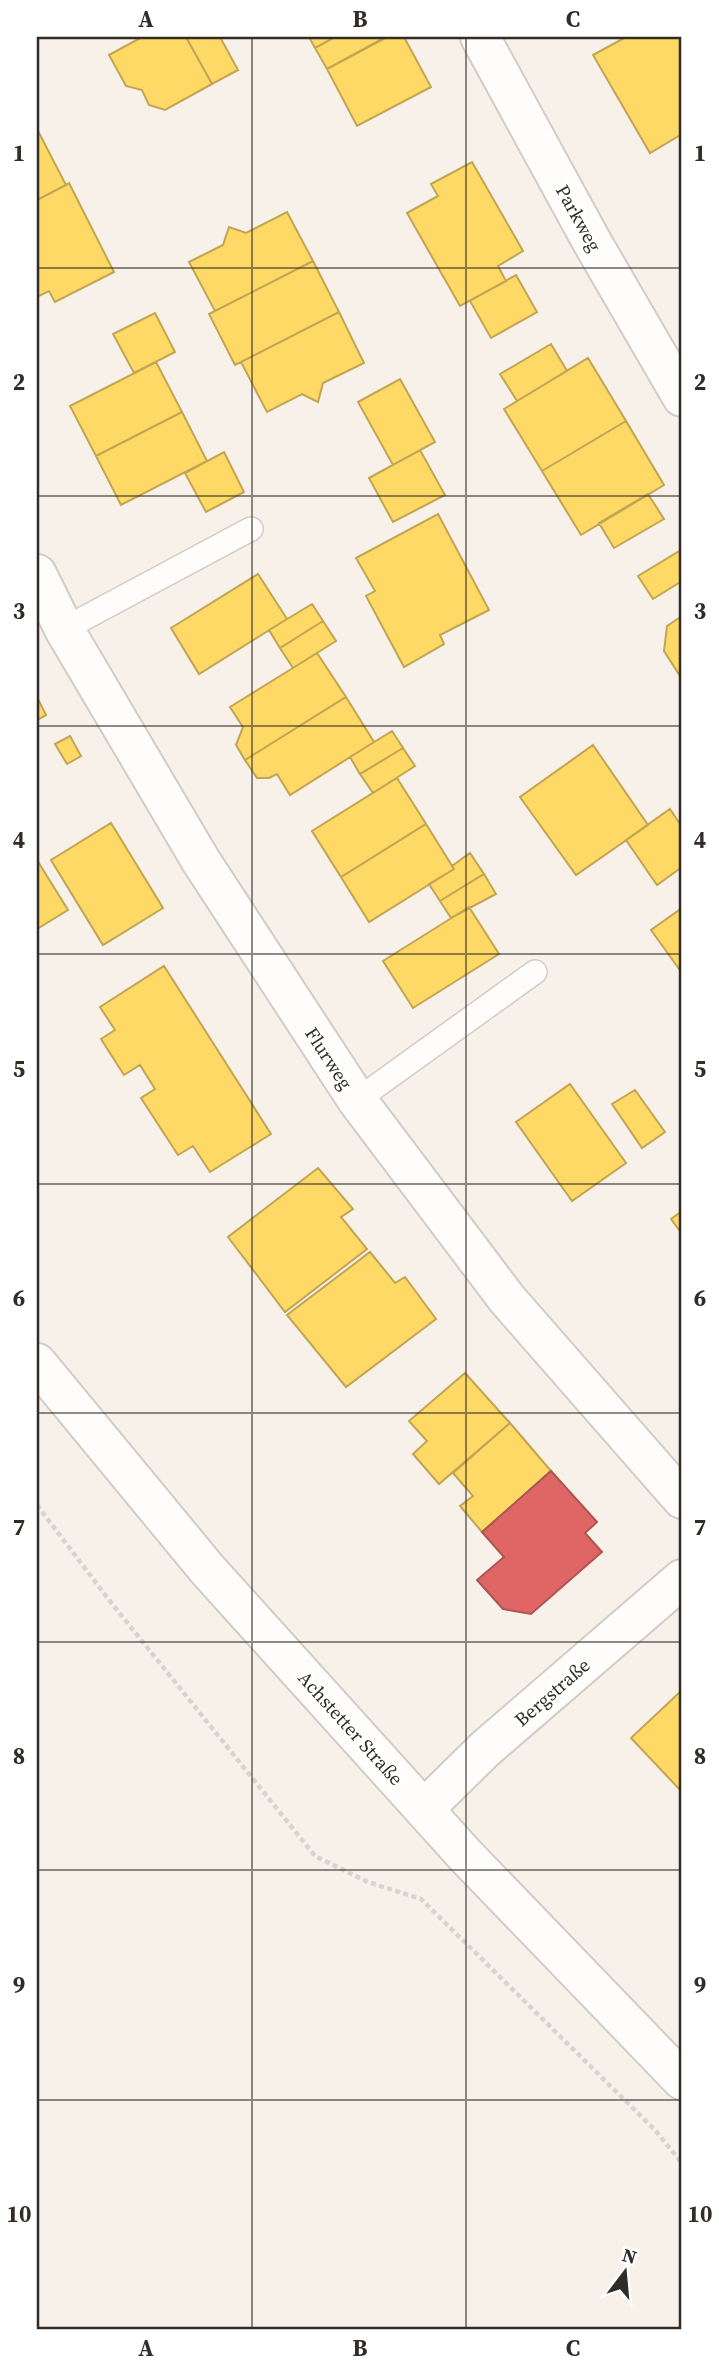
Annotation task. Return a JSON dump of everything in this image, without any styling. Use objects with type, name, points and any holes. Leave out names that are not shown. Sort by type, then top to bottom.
[{"type":"street","name":"Parkweg","points":[[480,37],[592,242],[682,397]]},
{"type":"street","name":"Flurweg","points":[[37,574],[64,629],[201,861],[357,1100],[507,1299],[682,1499]]},
{"type":"street","name":"Achstetter Straße","points":[[37,1363],[207,1569],[424,1809],[682,2080]]},
{"type":"street","name":"Bergstraße","points":[[424,1809],[485,1749],[682,1579]]},
{"type":"lane","points":[[64,629],[251,530]]},
{"type":"lane","points":[[357,1100],[535,972]]},
{"type":"path","points":[[37,1505],[109,1600],[316,1856],[368,1882],[421,1899],[654,2129],[682,2163]]},
{"type":"building: Wohnen","points":[[142,37],[186,37],[212,84],[165,110],[149,105],[142,90],[126,86],[109,55]]},
{"type":"building: Wohnen","points":[[186,37],[220,37],[238,70],[212,84]]},
{"type":"building: Wohnen","points":[[309,37],[335,37],[315,48]]},
{"type":"building: Wohnen","points":[[335,37],[384,38],[327,69],[315,48]]},
{"type":"building: Wohnen","points":[[387,37],[404,37],[431,87],[357,126],[327,69]]},
{"type":"building: Wohnen","points":[[626,37],[682,37],[682,134],[650,153],[593,55]]},
{"type":"building: Wohnen","points":[[37,129],[66,185],[37,200]]},
{"type":"building: Wohnen","points":[[472,162],[523,251],[498,266],[506,281],[460,306],[407,213],[438,196],[431,184]]},
{"type":"building: Wohnen","points":[[69,183],[114,272],[55,302],[49,291],[37,297],[37,200]]},
{"type":"building: Wohnen","points":[[287,212],[313,261],[215,311],[189,262],[223,245],[229,227],[246,233]]},
{"type":"building: Wohnen","points":[[313,261],[339,312],[235,365],[209,314]]},
{"type":"building: Wohnen","points":[[516,275],[537,312],[491,338],[470,301]]},
{"type":"building: Wohnen","points":[[339,312],[364,363],[323,383],[318,402],[302,394],[267,412],[241,362]]},
{"type":"building: Wohnen","points":[[155,313],[175,352],[134,373],[113,334]]},
{"type":"building: Wohnen","points":[[551,344],[567,371],[517,401],[500,374]]},
{"type":"building: Wohnen","points":[[588,358],[626,421],[542,471],[504,409]]},
{"type":"building: Wohnen","points":[[156,362],[182,412],[96,456],[70,406]]},
{"type":"building: Wohnen","points":[[400,379],[435,442],[393,465],[358,402]]},
{"type":"building: Wohnen","points":[[182,412],[207,461],[121,505],[96,456]]},
{"type":"building: Wohnen","points":[[626,421],[664,485],[581,535],[542,471]]},
{"type":"building: Wohnen","points":[[420,450],[445,495],[393,522],[369,478]]},
{"type":"building: Wohnen","points":[[224,452],[244,492],[206,512],[185,473]]},
{"type":"building: Wohnen","points":[[648,494],[664,519],[614,548],[599,523]]},
{"type":"building: Wohnen","points":[[438,514],[489,610],[440,635],[444,644],[404,667],[366,596],[375,591],[356,558]]},
{"type":"building: Wohnen","points":[[681,550],[682,581],[653,599],[638,576]]},
{"type":"building: Wohnen","points":[[258,574],[287,619],[199,674],[171,628]]},
{"type":"building: Wohnen","points":[[312,604],[323,621],[280,648],[269,630]]},
{"type":"building: Wohnen","points":[[682,616],[682,679],[664,651],[667,626]]},
{"type":"building: Wohnen","points":[[323,621],[336,641],[293,668],[280,648]]},
{"type":"building: Wohnen","points":[[317,653],[346,697],[245,760],[236,745],[243,727],[230,707]]},
{"type":"building: Wohnen","points":[[37,697],[46,715],[37,720]]},
{"type":"building: Wohnen","points":[[346,697],[374,742],[290,795],[277,774],[269,778],[257,778],[245,760]]},
{"type":"building: Wohnen","points":[[392,731],[403,748],[360,774],[350,757]]},
{"type":"building: Wohnen","points":[[70,736],[81,756],[67,764],[55,744]]},
{"type":"building: Wohnen","points":[[593,745],[648,825],[576,875],[520,797]]},
{"type":"building: Wohnen","points":[[403,748],[415,766],[373,793],[360,774]]},
{"type":"building: Wohnen","points":[[397,778],[426,824],[341,877],[312,831]]},
{"type":"building: Wohnen","points":[[670,809],[682,827],[682,867],[657,885],[626,840]]},
{"type":"building: Wohnen","points":[[111,823],[163,908],[103,945],[51,860]]},
{"type":"building: Wohnen","points":[[426,824],[454,869],[369,922],[341,877]]},
{"type":"building: Wohnen","points":[[470,853],[484,874],[440,901],[429,884],[454,869],[452,866]]},
{"type":"building: Wohnen","points":[[37,860],[68,910],[37,929]]},
{"type":"building: Wohnen","points":[[484,874],[496,894],[451,918],[440,901]]},
{"type":"building: Wohnen","points":[[469,907],[499,954],[413,1008],[383,961]]},
{"type":"building: Wohnen","points":[[682,908],[682,973],[651,930]]},
{"type":"building: Wohnen","points":[[164,966],[271,1134],[210,1172],[193,1146],[178,1155],[141,1098],[155,1089],[140,1065],[124,1075],[101,1039],[115,1030],[100,1007]]},
{"type":"building: Wohnen","points":[[570,1084],[626,1163],[572,1201],[516,1122]]},
{"type":"building: Wohnen","points":[[635,1090],[665,1132],[642,1148],[612,1104]]},
{"type":"building: Wohnen","points":[[318,1168],[353,1209],[341,1217],[367,1249],[285,1312],[228,1237]]},
{"type":"building: Wohnen","points":[[682,1211],[682,1234],[671,1219]]},
{"type":"building: Wohnen","points":[[370,1252],[395,1283],[405,1277],[436,1319],[346,1387],[287,1315]]},
{"type":"building: Wohnen","points":[[465,1373],[510,1423],[439,1484],[413,1454],[427,1441],[409,1421]]},
{"type":"building: Wohnen","points":[[510,1423],[551,1471],[482,1532],[460,1506],[473,1496],[453,1473]]},
{"type":"building: Wohnen","points":[[682,1690],[682,1792],[631,1738]]},
{"type":"building: Handel","points":[[551,1471],[597,1522],[585,1533],[602,1552],[531,1614],[503,1609],[477,1580],[504,1557],[482,1532]]}]
